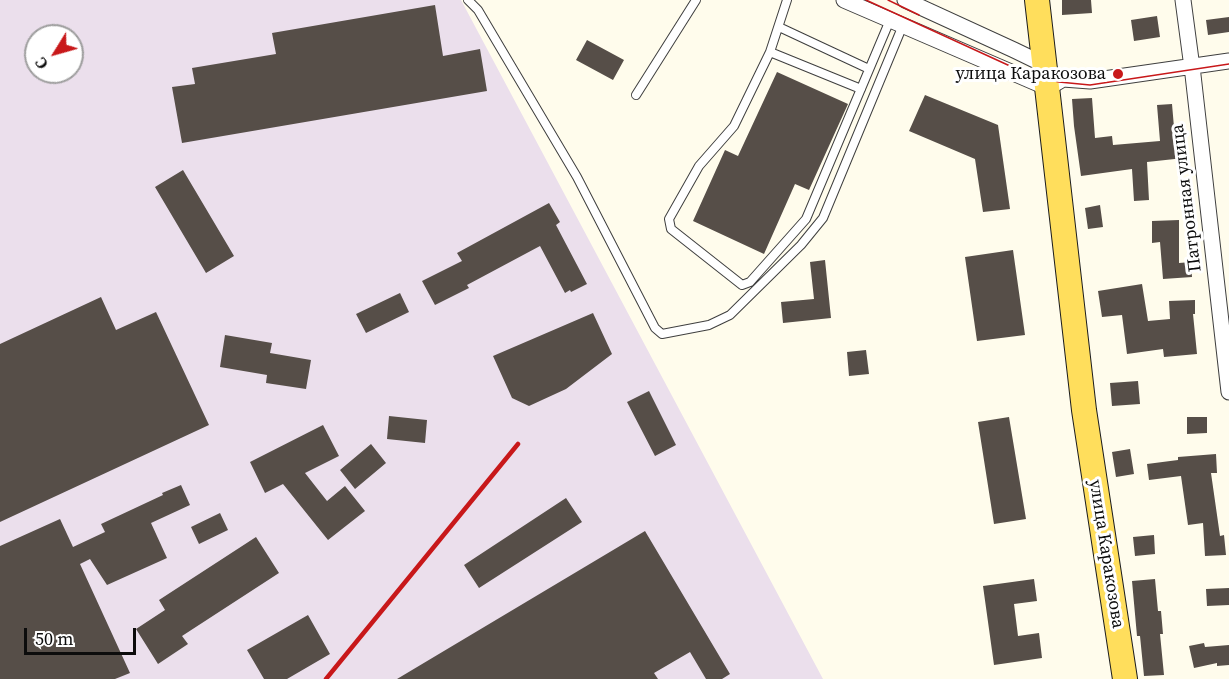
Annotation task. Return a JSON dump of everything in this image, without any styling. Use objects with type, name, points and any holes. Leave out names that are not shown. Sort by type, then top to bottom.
[{"type":"main road","name":"улица Каракозова","points":[[1037,0],[1052,77],[1084,410],[1125,679]]},
{"type":"street","points":[[844,0],[896,23],[1052,77],[1090,81],[1229,61]]},
{"type":"street","points":[[906,0],[1052,77]]},
{"type":"street","name":"Патронная улица","points":[[1183,0],[1229,392]]},
{"type":"lane","points":[[468,0],[478,10],[577,177],[655,328],[662,334],[709,325],[730,315],[801,245],[823,218],[896,23]]},
{"type":"lane","points":[[636,95],[696,0]]},
{"type":"lane","points":[[787,0],[770,52],[734,126],[699,166],[669,219],[671,229],[742,285],[750,282],[806,219],[869,69],[896,23]]},
{"type":"lane","points":[[778,27],[869,69]]},
{"type":"lane","points":[[770,52],[861,89]]},
{"type":"shaded area","points":[[0,0],[461,0],[823,679],[0,679]]},
{"type":"building","points":[[1062,0],[1091,0],[1092,13],[1062,15]]},
{"type":"building","points":[[435,5],[443,56],[480,49],[487,91],[182,143],[172,87],[195,84],[192,68],[276,54],[272,33]]},
{"type":"building","points":[[1157,16],[1160,37],[1134,41],[1131,20]]},
{"type":"building","points":[[1229,17],[1229,32],[1208,35],[1206,20]]},
{"type":"building","points":[[587,40],[624,60],[613,80],[576,60]]},
{"type":"building","points":[[777,72],[848,104],[809,190],[795,184],[764,254],[693,221],[725,150],[738,156]]},
{"type":"building","points":[[925,95],[998,125],[1010,209],[983,212],[975,159],[909,131]]},
{"type":"building","points":[[1092,98],[1095,138],[1112,136],[1113,145],[1160,141],[1157,105],[1172,104],[1175,139],[1181,138],[1184,158],[1147,162],[1149,200],[1134,201],[1132,169],[1081,176],[1072,99]]},
{"type":"building","points":[[183,170],[234,256],[206,273],[155,187]]},
{"type":"building","points":[[549,203],[560,222],[556,225],[587,284],[565,293],[540,246],[467,285],[469,288],[435,305],[422,281],[462,261],[457,253]]},
{"type":"building","points":[[1100,205],[1103,227],[1088,229],[1085,208]]},
{"type":"building","points":[[1179,220],[1179,263],[1191,262],[1192,277],[1163,279],[1160,242],[1152,243],[1152,221]]},
{"type":"building","points":[[1013,250],[1025,335],[977,341],[965,257]]},
{"type":"building","points":[[825,260],[831,318],[783,323],[781,302],[814,299],[810,262]]},
{"type":"building","points":[[1142,284],[1148,321],[1170,319],[1169,301],[1195,300],[1195,314],[1193,314],[1197,354],[1164,357],[1163,349],[1127,354],[1122,315],[1102,317],[1098,291]]},
{"type":"building","points":[[400,293],[409,312],[366,333],[356,314]]},
{"type":"building","points":[[101,297],[116,330],[156,312],[209,425],[0,522],[0,344]]},
{"type":"building","points":[[593,313],[612,354],[566,389],[529,406],[512,398],[493,356]]},
{"type":"building","points":[[225,335],[272,343],[270,353],[311,360],[306,389],[266,383],[267,375],[220,367]]},
{"type":"building","points":[[866,350],[869,374],[849,376],[847,352]]},
{"type":"building","points":[[1138,381],[1140,404],[1112,406],[1110,383]]},
{"type":"building","points":[[649,391],[676,445],[655,456],[627,402]]},
{"type":"building","points":[[389,416],[427,420],[425,443],[387,439]]},
{"type":"building","points":[[1009,417],[1026,519],[994,524],[978,422]]},
{"type":"building","points":[[1187,417],[1207,417],[1207,433],[1187,434]]},
{"type":"building","points":[[323,425],[339,456],[305,473],[327,501],[345,486],[365,511],[328,540],[283,484],[265,493],[250,462]]},
{"type":"building","points":[[371,444],[386,463],[355,489],[340,470]]},
{"type":"building","points":[[1130,449],[1134,474],[1116,477],[1112,452]]},
{"type":"building","points":[[1216,454],[1217,473],[1211,473],[1220,536],[1224,535],[1226,555],[1205,556],[1203,523],[1188,525],[1181,476],[1149,480],[1147,464],[1178,460],[1178,457]]},
{"type":"building","points":[[181,485],[190,505],[151,523],[167,558],[107,585],[90,559],[80,564],[130,673],[115,679],[0,679],[0,546],[60,519],[73,547],[105,532],[101,524]]},
{"type":"building","points":[[566,498],[582,522],[479,588],[464,565]]},
{"type":"building","points":[[220,513],[228,530],[199,544],[191,527]]},
{"type":"building","points":[[645,531],[730,674],[722,679],[706,679],[690,652],[654,673],[658,679],[397,679]]},
{"type":"building","points":[[1154,535],[1155,554],[1135,556],[1133,537]]},
{"type":"building","points":[[256,537],[279,573],[182,636],[188,644],[158,664],[136,629],[165,610],[159,600]]},
{"type":"building","points":[[1034,579],[1037,601],[1014,604],[1018,636],[1039,633],[1042,658],[994,665],[983,586]]},
{"type":"building","points":[[1155,579],[1158,611],[1161,611],[1163,634],[1160,634],[1164,675],[1144,676],[1140,636],[1137,636],[1132,581]]},
{"type":"building","points":[[1229,588],[1229,605],[1207,606],[1206,589]]},
{"type":"building","points":[[308,615],[330,654],[287,679],[264,679],[247,650]]},
{"type":"building","points":[[1204,643],[1205,647],[1229,645],[1229,665],[1217,666],[1217,663],[1194,668],[1189,646]]},
{"type":"tram line","points":[[866,0],[1010,66],[1034,76],[1059,82],[1090,85],[1229,64]]},
{"type":"tram line","points":[[888,0],[919,15]]},
{"type":"railway","points":[[326,679],[518,444]]},
{"type":"place","name":"улица Каракозова","points":[[1118,74]]}]
